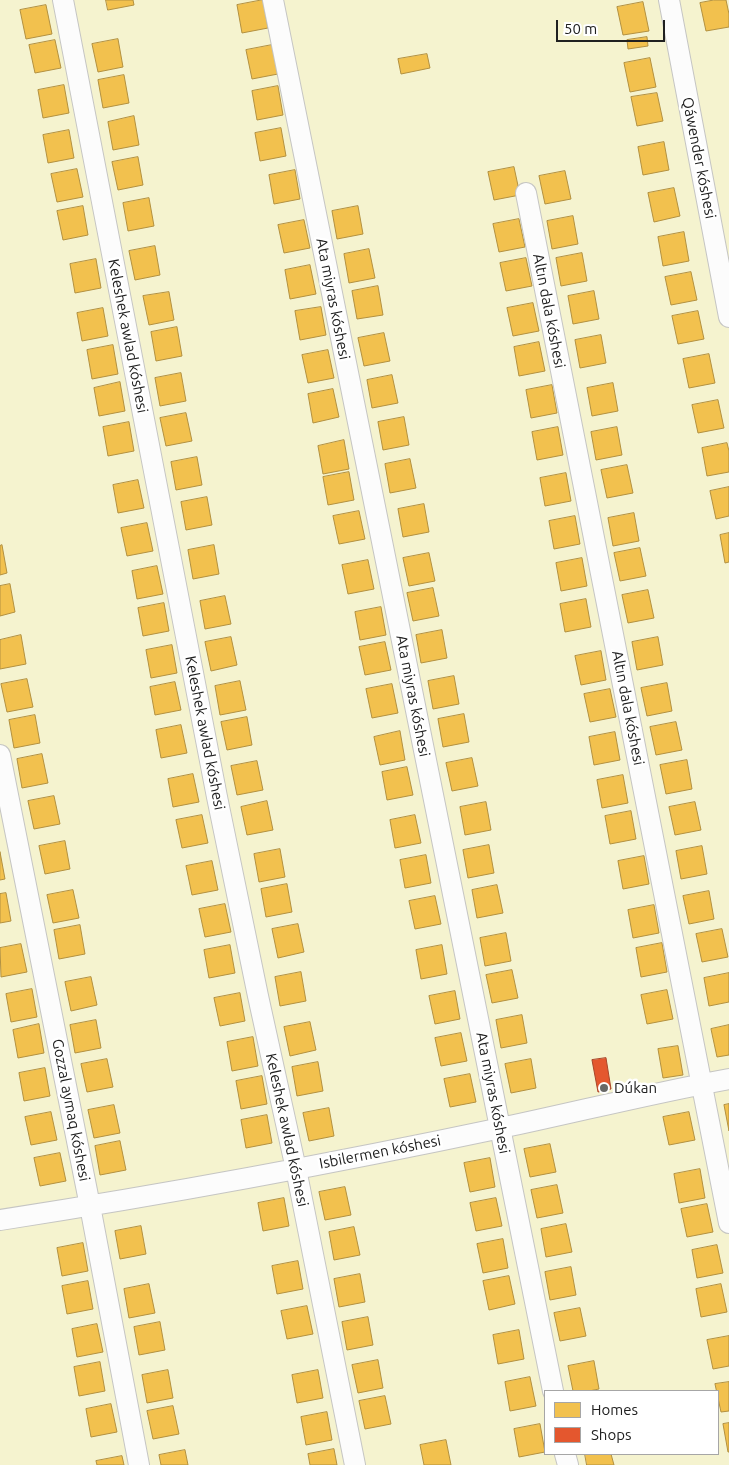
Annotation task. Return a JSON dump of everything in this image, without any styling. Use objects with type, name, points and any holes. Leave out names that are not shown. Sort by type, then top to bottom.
[{"type":"street","name":"Keleshek awlad kóshesi","points":[[63,0],[217,797],[296,1169],[355,1465]]},
{"type":"street","name":"Ata miyras kóshesi","points":[[273,0],[553,1390]]},
{"type":"street","name":"Qáwender kóshesi","points":[[669,0],[729,317]]},
{"type":"street","name":"Altın dala kóshesi","points":[[526,193],[729,1223]]},
{"type":"street","name":"Gozzal aymaq kóshesi","points":[[0,755],[90,1206],[139,1465]]},
{"type":"street","name":"Isbilermen kóshesi","points":[[0,1220],[296,1169],[729,1079]]},
{"type":"sand","points":[[0,0],[729,0],[729,1465],[0,1465]]},
{"type":"building: Homes","points":[[106,0],[133,0],[134,5],[108,10]]},
{"type":"building: Homes","points":[[263,0],[268,28],[242,33],[237,5]]},
{"type":"building: Homes","points":[[726,0],[729,27],[706,31],[700,3]]},
{"type":"building: Homes","points":[[643,2],[649,31],[623,35],[617,7]]},
{"type":"building: Homes","points":[[46,5],[52,34],[26,39],[20,10]]},
{"type":"building: Homes","points":[[647,37],[648,46],[628,49],[627,40]]},
{"type":"building: Homes","points":[[118,39],[123,67],[98,72],[92,44]]},
{"type":"building: Homes","points":[[55,40],[61,68],[35,73],[29,45]]},
{"type":"building: Homes","points":[[272,45],[278,74],[252,79],[246,50]]},
{"type":"building: Homes","points":[[427,54],[430,68],[401,74],[398,59]]},
{"type":"building: Homes","points":[[650,58],[656,87],[630,92],[624,63]]},
{"type":"building: Homes","points":[[124,75],[129,103],[103,108],[98,80]]},
{"type":"building: Homes","points":[[64,85],[69,113],[43,118],[38,90]]},
{"type":"building: Homes","points":[[278,86],[283,115],[257,120],[252,91]]},
{"type":"building: Homes","points":[[657,93],[663,121],[637,126],[631,97]]},
{"type":"building: Homes","points":[[134,116],[139,145],[113,150],[108,122]]},
{"type":"building: Homes","points":[[281,128],[286,156],[260,161],[255,133]]},
{"type":"building: Homes","points":[[69,130],[74,158],[48,163],[43,135]]},
{"type":"building: Homes","points":[[664,142],[669,170],[643,175],[638,147]]},
{"type":"building: Homes","points":[[138,157],[143,185],[118,190],[112,162]]},
{"type":"building: Homes","points":[[514,167],[520,195],[494,200],[488,172]]},
{"type":"building: Homes","points":[[77,169],[83,197],[57,202],[51,174]]},
{"type":"building: Homes","points":[[295,170],[300,199],[274,204],[269,175]]},
{"type":"building: Homes","points":[[565,171],[571,199],[545,204],[539,176]]},
{"type":"building: Homes","points":[[674,188],[680,216],[654,222],[648,193]]},
{"type":"building: Homes","points":[[149,198],[154,226],[128,231],[123,203]]},
{"type":"building: Homes","points":[[83,206],[88,235],[63,240],[57,211]]},
{"type":"building: Homes","points":[[358,206],[363,234],[337,239],[332,211]]},
{"type":"building: Homes","points":[[573,216],[578,244],[552,249],[547,221]]},
{"type":"building: Homes","points":[[519,219],[525,247],[499,252],[493,224]]},
{"type":"building: Homes","points":[[304,220],[310,248],[284,253],[278,225]]},
{"type":"building: Homes","points":[[684,232],[689,261],[663,266],[658,237]]},
{"type":"building: Homes","points":[[155,246],[160,275],[135,280],[129,251]]},
{"type":"building: Homes","points":[[369,249],[375,278],[349,283],[344,254]]},
{"type":"building: Homes","points":[[582,253],[587,281],[561,286],[556,258]]},
{"type":"building: Homes","points":[[526,258],[532,286],[506,291],[500,263]]},
{"type":"building: Homes","points":[[96,259],[101,288],[75,293],[70,264]]},
{"type":"building: Homes","points":[[310,265],[316,294],[290,299],[285,270]]},
{"type":"building: Homes","points":[[691,272],[697,300],[671,305],[665,277]]},
{"type":"building: Homes","points":[[378,286],[383,315],[357,319],[352,291]]},
{"type":"building: Homes","points":[[594,291],[599,319],[573,324],[568,296]]},
{"type":"building: Homes","points":[[169,292],[174,320],[149,325],[143,296]]},
{"type":"building: Homes","points":[[533,303],[539,331],[513,336],[507,308]]},
{"type":"building: Homes","points":[[321,307],[326,335],[300,340],[295,311]]},
{"type":"building: Homes","points":[[103,308],[108,336],[82,341],[77,313]]},
{"type":"building: Homes","points":[[698,311],[704,339],[678,344],[672,316]]},
{"type":"building: Homes","points":[[177,327],[182,356],[156,361],[151,332]]},
{"type":"building: Homes","points":[[384,333],[390,361],[364,366],[358,338]]},
{"type":"building: Homes","points":[[601,335],[606,363],[580,368],[575,340]]},
{"type":"building: Homes","points":[[539,342],[545,371],[519,376],[514,347]]},
{"type":"building: Homes","points":[[113,345],[118,374],[92,379],[87,350]]},
{"type":"building: Homes","points":[[328,350],[334,378],[308,383],[302,355]]},
{"type":"building: Homes","points":[[709,354],[715,383],[689,388],[683,359]]},
{"type":"building: Homes","points":[[181,373],[186,401],[160,406],[155,378]]},
{"type":"building: Homes","points":[[392,375],[398,403],[372,408],[367,380]]},
{"type":"building: Homes","points":[[120,382],[125,411],[99,416],[94,388]]},
{"type":"building: Homes","points":[[613,383],[618,411],[592,416],[587,388]]},
{"type":"building: Homes","points":[[552,385],[557,413],[531,418],[526,390]]},
{"type":"building: Homes","points":[[333,389],[339,417],[313,423],[308,394]]},
{"type":"building: Homes","points":[[718,400],[724,428],[698,433],[692,405]]},
{"type":"building: Homes","points":[[186,413],[192,441],[166,446],[160,418]]},
{"type":"building: Homes","points":[[404,417],[409,445],[383,450],[378,422]]},
{"type":"building: Homes","points":[[129,422],[134,451],[108,456],[103,427]]},
{"type":"building: Homes","points":[[558,427],[563,455],[537,460],[532,432]]},
{"type":"building: Homes","points":[[617,427],[622,455],[596,460],[591,432]]},
{"type":"building: Homes","points":[[344,440],[349,469],[323,474],[318,446]]},
{"type":"building: Homes","points":[[727,443],[729,472],[707,476],[702,448]]},
{"type":"building: Homes","points":[[197,457],[202,485],[176,490],[171,462]]},
{"type":"building: Homes","points":[[410,459],[416,488],[390,493],[385,464]]},
{"type":"building: Homes","points":[[627,465],[633,493],[607,498],[601,470]]},
{"type":"building: Homes","points":[[349,472],[354,500],[328,505],[323,477]]},
{"type":"building: Homes","points":[[566,473],[571,501],[545,506],[540,478]]},
{"type":"building: Homes","points":[[138,480],[144,508],[118,513],[113,485]]},
{"type":"building: Homes","points":[[729,487],[729,516],[716,519],[710,491]]},
{"type":"building: Homes","points":[[207,497],[212,525],[186,530],[181,502]]},
{"type":"building: Homes","points":[[424,504],[429,532],[403,537],[398,509]]},
{"type":"building: Homes","points":[[359,511],[365,539],[339,544],[333,516]]},
{"type":"building: Homes","points":[[634,513],[639,541],[613,546],[608,518]]},
{"type":"building: Homes","points":[[575,516],[580,544],[554,549],[549,521]]},
{"type":"building: Homes","points":[[147,523],[153,551],[127,556],[121,528]]},
{"type":"building: Homes","points":[[729,533],[729,562],[725,563],[720,535]]},
{"type":"building: Homes","points":[[2,545],[7,573],[0,575],[0,546]]},
{"type":"building: Homes","points":[[214,545],[219,574],[193,579],[188,550]]},
{"type":"building: Homes","points":[[640,548],[646,576],[620,581],[614,553]]},
{"type":"building: Homes","points":[[429,553],[435,581],[409,586],[403,558]]},
{"type":"building: Homes","points":[[582,558],[587,586],[561,591],[556,563]]},
{"type":"building: Homes","points":[[368,560],[374,589],[348,594],[342,565]]},
{"type":"building: Homes","points":[[157,566],[163,594],[137,599],[132,571]]},
{"type":"building: Homes","points":[[10,584],[15,612],[0,616],[0,586]]},
{"type":"building: Homes","points":[[433,588],[439,616],[413,621],[407,593]]},
{"type":"building: Homes","points":[[648,590],[654,618],[628,623],[622,595]]},
{"type":"building: Homes","points":[[225,596],[231,624],[205,629],[200,601]]},
{"type":"building: Homes","points":[[586,599],[591,627],[565,632],[560,604]]},
{"type":"building: Homes","points":[[164,603],[169,631],[143,636],[138,608]]},
{"type":"building: Homes","points":[[381,607],[386,635],[360,640],[355,612]]},
{"type":"building: Homes","points":[[442,630],[447,658],[421,663],[416,635]]},
{"type":"building: Homes","points":[[21,635],[26,664],[0,669],[0,640]]},
{"type":"building: Homes","points":[[231,637],[237,665],[211,671],[205,642]]},
{"type":"building: Homes","points":[[658,637],[663,665],[637,670],[632,642]]},
{"type":"building: Homes","points":[[385,642],[391,670],[365,675],[359,647]]},
{"type":"building: Homes","points":[[172,645],[177,673],[151,678],[146,650]]},
{"type":"building: Homes","points":[[601,651],[606,680],[581,685],[575,656]]},
{"type":"building: Homes","points":[[454,676],[459,704],[433,709],[428,681]]},
{"type":"building: Homes","points":[[27,679],[33,707],[7,712],[1,684]]},
{"type":"building: Homes","points":[[240,681],[246,710],[220,715],[215,686]]},
{"type":"building: Homes","points":[[175,682],[181,710],[155,715],[150,687]]},
{"type":"building: Homes","points":[[667,683],[672,711],[647,716],[641,688]]},
{"type":"building: Homes","points":[[392,684],[398,713],[372,718],[366,689]]},
{"type":"building: Homes","points":[[610,689],[616,717],[590,722],[584,694]]},
{"type":"building: Homes","points":[[464,714],[469,742],[443,747],[438,719]]},
{"type":"building: Homes","points":[[35,715],[40,743],[14,748],[9,720]]},
{"type":"building: Homes","points":[[247,717],[252,745],[227,750],[221,722]]},
{"type":"building: Homes","points":[[676,722],[682,750],[656,755],[650,727]]},
{"type":"building: Homes","points":[[181,725],[187,753],[161,758],[156,730]]},
{"type":"building: Homes","points":[[400,731],[405,760],[380,765],[374,737]]},
{"type":"building: Homes","points":[[615,732],[620,760],[594,765],[589,737]]},
{"type":"building: Homes","points":[[42,754],[48,783],[22,788],[17,759]]},
{"type":"building: Homes","points":[[472,758],[478,786],[452,791],[446,763]]},
{"type":"building: Homes","points":[[687,760],[692,789],[666,794],[660,765]]},
{"type":"building: Homes","points":[[257,761],[263,790],[237,795],[231,766]]},
{"type":"building: Homes","points":[[407,767],[413,795],[387,800],[382,772]]},
{"type":"building: Homes","points":[[193,774],[199,802],[173,807],[168,779]]},
{"type":"building: Homes","points":[[623,775],[628,803],[602,808],[597,780]]},
{"type":"building: Homes","points":[[54,796],[60,824],[34,829],[28,801]]},
{"type":"building: Homes","points":[[267,801],[273,830],[247,835],[241,807]]},
{"type":"building: Homes","points":[[486,802],[491,830],[465,835],[460,807]]},
{"type":"building: Homes","points":[[695,802],[701,830],[675,835],[669,807]]},
{"type":"building: Homes","points":[[631,811],[636,839],[610,844],[605,816]]},
{"type":"building: Homes","points":[[202,815],[208,843],[182,848],[176,820]]},
{"type":"building: Homes","points":[[415,815],[421,843],[395,848],[390,820]]},
{"type":"building: Homes","points":[[65,841],[70,869],[45,874],[39,846]]},
{"type":"building: Homes","points":[[489,845],[494,873],[468,878],[463,850]]},
{"type":"building: Homes","points":[[702,846],[707,874],[681,879],[676,851]]},
{"type":"building: Homes","points":[[280,849],[285,877],[259,882],[254,854]]},
{"type":"building: Homes","points":[[0,852],[5,879],[0,880]]},
{"type":"building: Homes","points":[[426,855],[431,883],[405,888],[400,860]]},
{"type":"building: Homes","points":[[644,856],[649,884],[623,889],[618,861]]},
{"type":"building: Homes","points":[[212,861],[218,890],[192,895],[186,866]]},
{"type":"building: Homes","points":[[287,884],[292,912],[266,917],[261,889]]},
{"type":"building: Homes","points":[[497,885],[503,913],[477,918],[472,890]]},
{"type":"building: Homes","points":[[73,890],[79,918],[53,923],[47,895]]},
{"type":"building: Homes","points":[[709,891],[714,919],[689,924],[683,896]]},
{"type":"building: Homes","points":[[6,893],[11,921],[0,923],[0,894]]},
{"type":"building: Homes","points":[[435,896],[441,924],[415,929],[409,901]]},
{"type":"building: Homes","points":[[225,904],[231,932],[205,937],[199,909]]},
{"type":"building: Homes","points":[[654,905],[659,933],[633,938],[628,910]]},
{"type":"building: Homes","points":[[298,924],[304,952],[278,958],[272,929]]},
{"type":"building: Homes","points":[[80,925],[85,954],[59,959],[54,930]]},
{"type":"building: Homes","points":[[722,929],[728,957],[702,962],[696,934]]},
{"type":"building: Homes","points":[[506,933],[511,961],[485,966],[480,938]]},
{"type":"building: Homes","points":[[662,943],[667,972],[641,977],[636,948]]},
{"type":"building: Homes","points":[[21,944],[27,972],[1,977],[0,948]]},
{"type":"building: Homes","points":[[230,945],[235,973],[209,978],[204,950]]},
{"type":"building: Homes","points":[[442,945],[447,974],[421,979],[416,950]]},
{"type":"building: Homes","points":[[512,970],[518,998],[492,1003],[486,975]]},
{"type":"building: Homes","points":[[301,972],[306,1001],[280,1006],[275,977]]},
{"type":"building: Homes","points":[[729,973],[729,1002],[709,1006],[704,978]]},
{"type":"building: Homes","points":[[91,977],[97,1005],[71,1011],[65,982]]},
{"type":"building: Homes","points":[[32,989],[37,1017],[11,1022],[6,994]]},
{"type":"building: Homes","points":[[667,990],[673,1019],[647,1024],[641,995]]},
{"type":"building: Homes","points":[[455,991],[460,1019],[435,1024],[429,996]]},
{"type":"building: Homes","points":[[240,993],[245,1021],[220,1026],[214,998]]},
{"type":"building: Homes","points":[[522,1015],[527,1043],[501,1048],[496,1020]]},
{"type":"building: Homes","points":[[96,1020],[101,1048],[75,1053],[70,1025]]},
{"type":"building: Homes","points":[[310,1022],[316,1050],[290,1056],[284,1027]]},
{"type":"building: Homes","points":[[39,1024],[44,1053],[18,1058],[13,1030]]},
{"type":"building: Homes","points":[[729,1025],[729,1055],[717,1057],[711,1029]]},
{"type":"building: Homes","points":[[461,1033],[467,1061],[441,1066],[435,1038]]},
{"type":"building: Homes","points":[[253,1037],[258,1066],[232,1071],[227,1042]]},
{"type":"building: Homes","points":[[678,1046],[683,1075],[663,1078],[658,1049]]},
{"type":"building: Homes","points":[[107,1059],[113,1087],[87,1092],[81,1064]]},
{"type":"building: Homes","points":[[531,1059],[536,1088],[511,1093],[505,1064]]},
{"type":"building: Homes","points":[[318,1062],[323,1091],[297,1096],[292,1067]]},
{"type":"building: Homes","points":[[45,1068],[50,1096],[24,1101],[19,1073]]},
{"type":"building: Homes","points":[[470,1074],[476,1102],[450,1107],[444,1079]]},
{"type":"building: Homes","points":[[262,1076],[267,1104],[241,1109],[236,1081]]},
{"type":"building: Homes","points":[[729,1104],[729,1131],[724,1105]]},
{"type":"building: Homes","points":[[114,1105],[120,1133],[94,1138],[88,1110]]},
{"type":"building: Homes","points":[[329,1108],[334,1136],[309,1141],[303,1113]]},
{"type":"building: Homes","points":[[51,1112],[57,1140],[31,1145],[25,1117]]},
{"type":"building: Homes","points":[[689,1112],[695,1140],[669,1145],[663,1117]]},
{"type":"building: Homes","points":[[267,1115],[272,1143],[246,1148],[241,1120]]},
{"type":"building: Homes","points":[[120,1141],[126,1170],[100,1175],[95,1146]]},
{"type":"building: Homes","points":[[550,1144],[556,1172],[530,1177],[524,1149]]},
{"type":"building: Homes","points":[[60,1153],[66,1181],[40,1186],[34,1158]]},
{"type":"building: Homes","points":[[490,1158],[495,1187],[470,1192],[464,1163]]},
{"type":"building: Homes","points":[[700,1169],[705,1198],[679,1203],[674,1174]]},
{"type":"building: Homes","points":[[557,1185],[563,1213],[537,1218],[531,1190]]},
{"type":"building: Homes","points":[[345,1187],[351,1215],[325,1220],[319,1192]]},
{"type":"building: Homes","points":[[284,1198],[289,1226],[263,1231],[258,1203]]},
{"type":"building: Homes","points":[[496,1198],[502,1226],[476,1231],[470,1203]]},
{"type":"building: Homes","points":[[707,1204],[713,1232],[687,1237],[681,1209]]},
{"type":"building: Homes","points":[[566,1224],[572,1252],[546,1257],[541,1229]]},
{"type":"building: Homes","points":[[141,1226],[146,1254],[120,1259],[115,1231]]},
{"type":"building: Homes","points":[[354,1227],[360,1255],[334,1260],[329,1232]]},
{"type":"building: Homes","points":[[503,1239],[508,1268],[483,1273],[477,1244]]},
{"type":"building: Homes","points":[[83,1243],[88,1271],[62,1276],[57,1248]]},
{"type":"building: Homes","points":[[717,1245],[723,1273],[697,1278],[692,1250]]},
{"type":"building: Homes","points":[[298,1261],[303,1289],[277,1294],[272,1266]]},
{"type":"building: Homes","points":[[571,1267],[576,1295],[550,1300],[545,1272]]},
{"type":"building: Homes","points":[[360,1274],[365,1302],[339,1307],[334,1279]]},
{"type":"building: Homes","points":[[509,1276],[515,1304],[489,1310],[483,1281]]},
{"type":"building: Homes","points":[[88,1281],[93,1309],[67,1314],[62,1286]]},
{"type":"building: Homes","points":[[149,1284],[155,1313],[129,1318],[124,1289]]},
{"type":"building: Homes","points":[[721,1284],[727,1312],[701,1317],[696,1289]]},
{"type":"building: Homes","points":[[307,1306],[313,1334],[287,1339],[281,1311]]},
{"type":"building: Homes","points":[[580,1308],[586,1336],[560,1341],[554,1313]]},
{"type":"building: Homes","points":[[368,1317],[373,1345],[347,1350],[342,1322]]},
{"type":"building: Homes","points":[[160,1322],[165,1350],[139,1355],[134,1327]]},
{"type":"building: Homes","points":[[97,1324],[103,1352],[77,1357],[72,1329]]},
{"type":"building: Homes","points":[[519,1330],[524,1359],[498,1364],[493,1335]]},
{"type":"building: Homes","points":[[729,1336],[729,1366],[713,1369],[707,1340]]},
{"type":"building: Homes","points":[[378,1360],[383,1388],[358,1393],[352,1365]]},
{"type":"building: Homes","points":[[594,1361],[599,1389],[573,1390],[568,1366]]},
{"type":"building: Homes","points":[[100,1362],[105,1391],[79,1396],[74,1367]]},
{"type":"building: Homes","points":[[168,1370],[173,1398],[147,1403],[142,1375]]},
{"type":"building: Homes","points":[[318,1370],[323,1398],[297,1403],[292,1375]]},
{"type":"building: Homes","points":[[530,1377],[536,1406],[510,1411],[505,1382]]},
{"type":"building: Homes","points":[[729,1382],[729,1411],[721,1412],[719,1390],[716,1390],[715,1384]]},
{"type":"building: Homes","points":[[385,1396],[391,1424],[365,1429],[359,1401]]},
{"type":"building: Homes","points":[[111,1404],[117,1432],[91,1437],[86,1409]]},
{"type":"building: Homes","points":[[173,1406],[179,1434],[153,1439],[147,1411]]},
{"type":"building: Homes","points":[[327,1412],[332,1440],[306,1445],[301,1417]]},
{"type":"building: Homes","points":[[729,1423],[729,1452],[728,1452],[723,1424]]},
{"type":"building: Homes","points":[[540,1424],[544,1452],[519,1457],[514,1429]]},
{"type":"building: Homes","points":[[446,1440],[451,1465],[424,1465],[420,1445]]},
{"type":"building: Homes","points":[[334,1449],[337,1465],[310,1465],[308,1454]]},
{"type":"building: Homes","points":[[185,1450],[188,1465],[161,1465],[159,1455]]},
{"type":"building: Homes","points":[[585,1455],[611,1455],[614,1465],[587,1465]]},
{"type":"building: Homes","points":[[122,1456],[124,1465],[97,1465],[96,1461]]},
{"type":"building: Shops","points":[[606,1058],[611,1089],[598,1092],[592,1060]]},
{"type":"place","name":"Dúkan","points":[[604,1088]]}]
